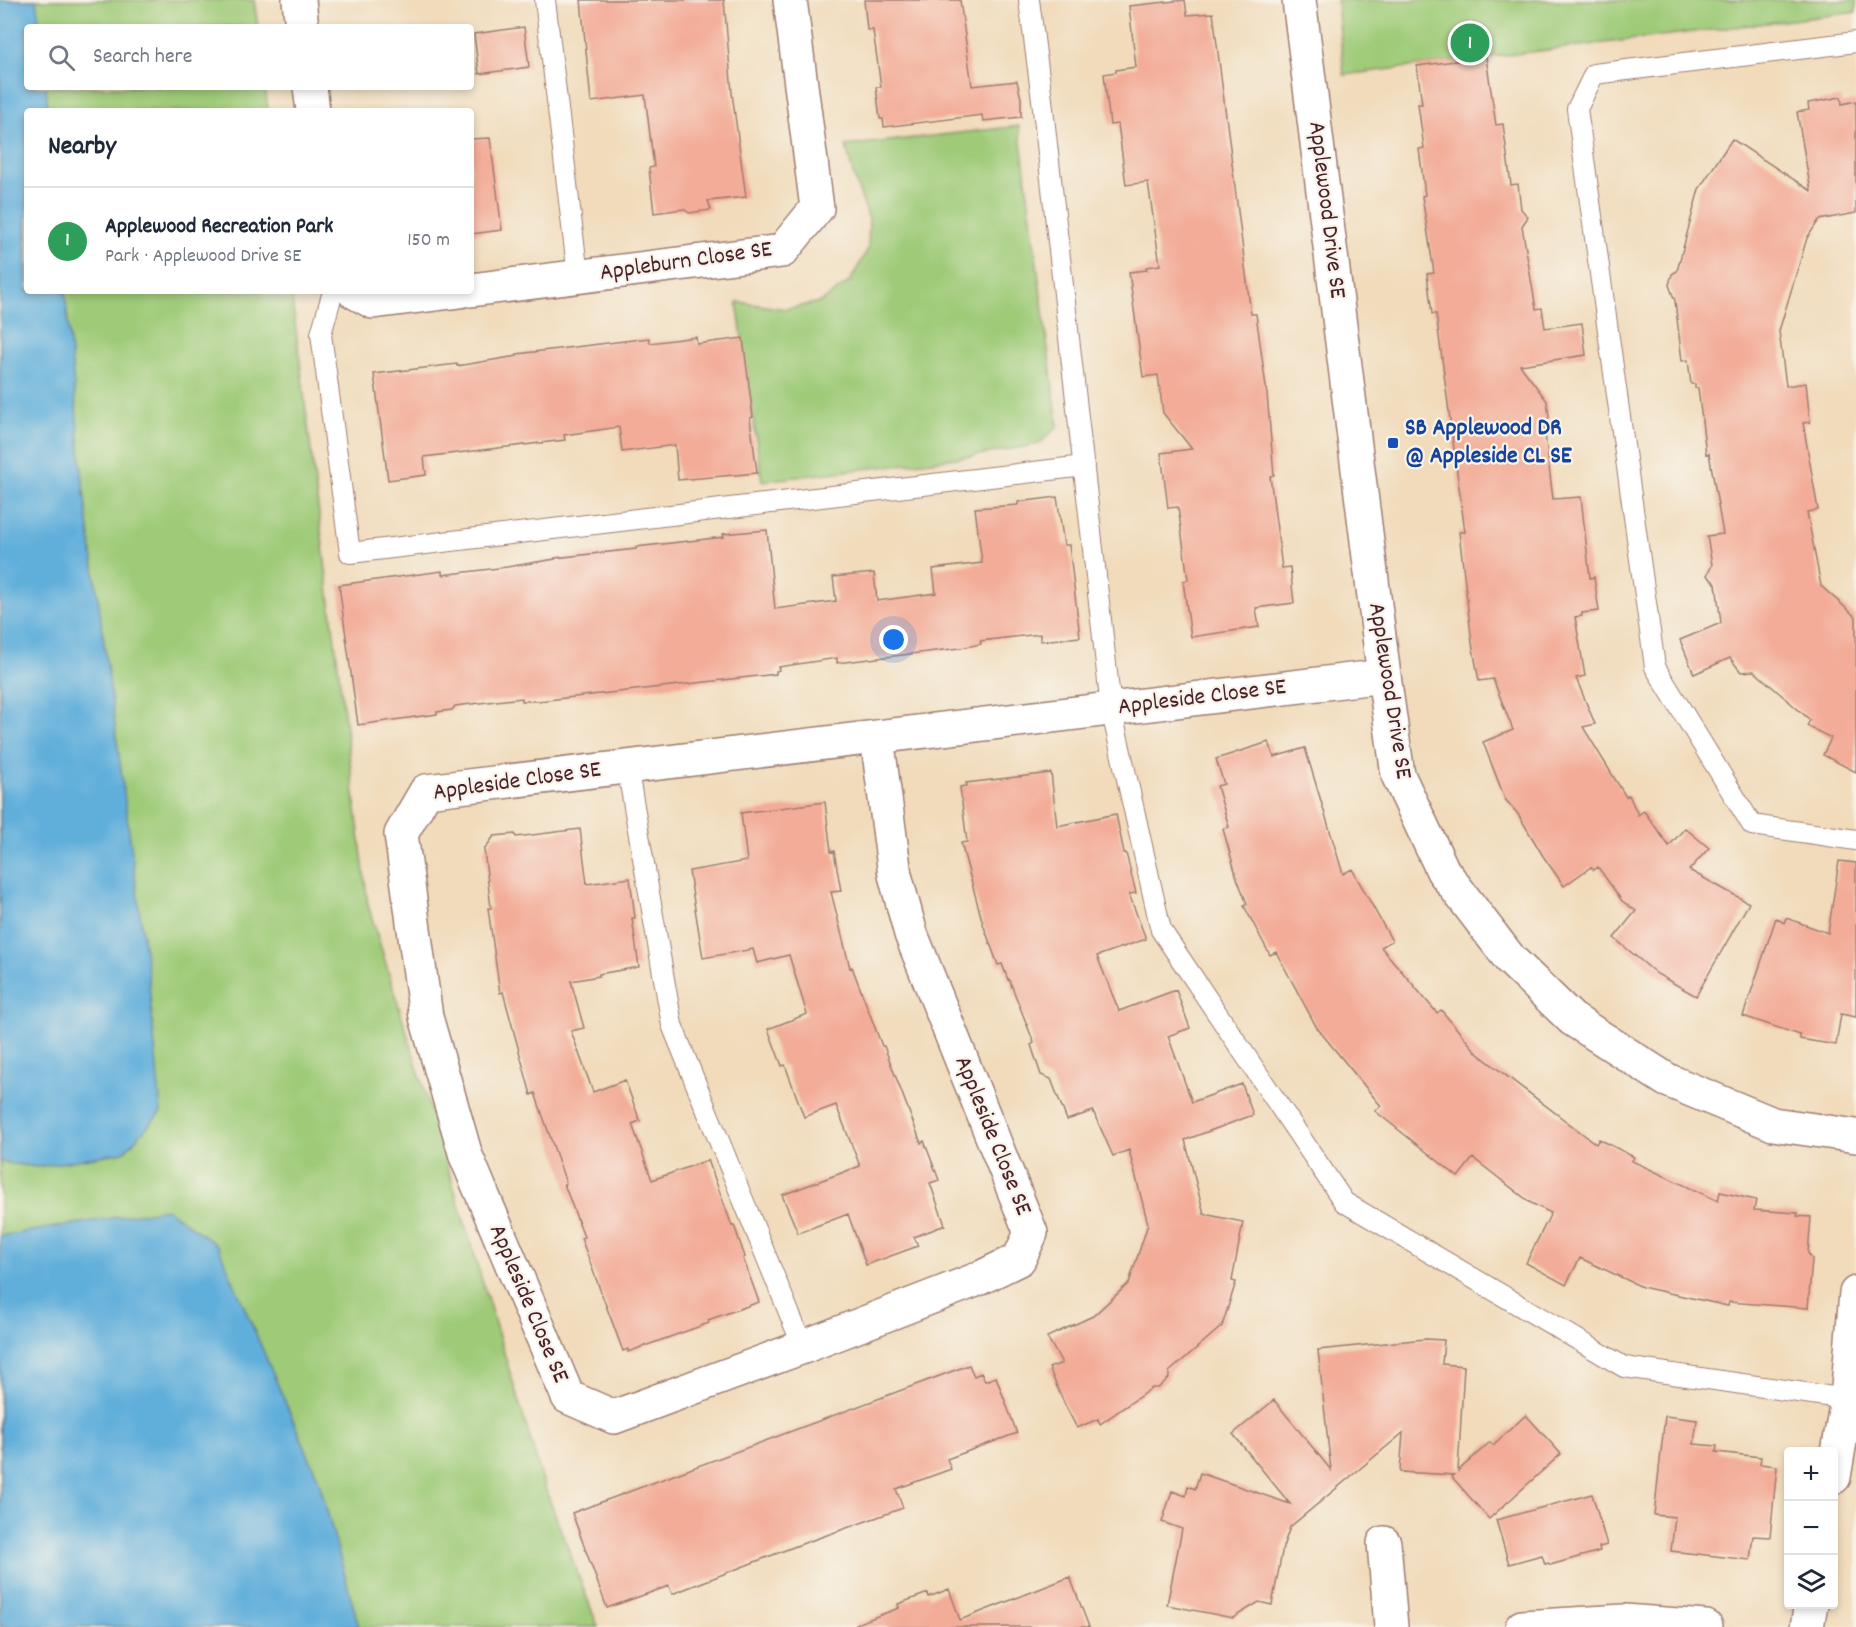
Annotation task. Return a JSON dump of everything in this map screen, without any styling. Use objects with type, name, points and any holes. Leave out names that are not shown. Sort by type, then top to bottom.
[{"type":"street","points":[[299,0],[302,24]]},
{"type":"street","name":"Appleburn Close SE","points":[[474,290],[782,251],[817,208],[790,0]]},
{"type":"street","name":"Applewood Drive SE","points":[[1299,0],[1398,775],[1443,871],[1510,959],[1572,1019],[1667,1080],[1773,1124],[1856,1136]]},
{"type":"street","points":[[310,90],[313,108]]},
{"type":"street","points":[[358,294],[373,302],[436,294]]},
{"type":"street","name":"Appleside Close SE","points":[[877,737],[895,875],[911,934],[1031,1233],[1019,1259],[978,1279],[614,1417],[568,1397],[466,1156],[426,1017],[401,834],[426,791],[1384,676]]},
{"type":"street","points":[[1838,1456],[1852,1399],[1856,1293]]},
{"type":"street","points":[[1384,1543],[1391,1627]]},
{"type":"street","points":[[1807,1627],[1810,1609]]},
{"type":"street","points":[[1522,1627],[1624,1621],[1706,1627]]},
{"type":"lane","points":[[545,0],[578,276]]},
{"type":"lane","points":[[1029,0],[1111,708],[1161,930],[1344,1202],[1624,1367],[1852,1399]]},
{"type":"lane","points":[[1856,42],[1594,74],[1577,109],[1655,667],[1752,825],[1856,840]]},
{"type":"lane","points":[[332,294],[321,334],[350,553],[1084,466]]},
{"type":"lane","points":[[627,766],[672,1025],[803,1347]]},
{"type":"green space","points":[[0,0],[254,0],[258,24],[24,24],[24,90],[265,90],[268,108],[24,108],[24,294],[291,294],[368,905],[545,1488],[598,1627],[0,1627]]},
{"type":"green space","points":[[1337,0],[1856,0],[1856,12],[1344,75]]},
{"type":"green space","points":[[1019,126],[1058,426],[1039,444],[973,456],[762,481],[737,302],[786,309],[821,302],[850,281],[868,249],[869,219],[846,146]]},
{"type":"water","points":[[0,0],[36,0],[40,24],[24,24],[24,90],[46,90],[48,108],[24,108],[24,294],[65,294],[84,492],[148,974],[161,1112],[124,1152],[37,1167],[0,1162]]},
{"type":"water","points":[[167,1209],[218,1246],[318,1478],[359,1627],[0,1627],[0,1236]]},
{"type":"building","points":[[581,0],[724,0],[732,93],[746,197],[708,201],[711,210],[689,213],[684,209],[654,213],[649,168],[654,167],[645,95],[591,102]]},
{"type":"building","points":[[864,0],[960,0],[972,86],[1017,81],[1021,98],[1021,117],[983,121],[982,115],[884,127],[883,119],[880,119],[876,87],[881,87],[873,30],[867,30]]},
{"type":"building","points":[[1185,0],[1187,15],[1213,13],[1251,314],[1256,314],[1267,394],[1274,475],[1270,476],[1282,568],[1290,567],[1294,603],[1256,608],[1259,627],[1191,637],[1183,581],[1188,580],[1178,507],[1168,508],[1161,453],[1192,449],[1163,413],[1158,375],[1143,377],[1129,272],[1147,270],[1146,267],[1160,265],[1148,182],[1126,185],[1118,124],[1110,125],[1104,74],[1136,67],[1129,6]]},
{"type":"building","points":[[524,27],[529,67],[479,74],[474,34]]},
{"type":"building","points":[[1486,57],[1496,125],[1503,124],[1511,185],[1518,184],[1521,209],[1528,217],[1522,226],[1536,309],[1542,308],[1545,328],[1582,323],[1586,355],[1520,365],[1547,401],[1549,417],[1544,426],[1553,499],[1581,497],[1590,578],[1594,577],[1599,611],[1582,613],[1582,616],[1575,617],[1585,676],[1576,678],[1595,724],[1583,727],[1626,797],[1629,795],[1638,815],[1644,811],[1669,846],[1685,828],[1709,848],[1689,870],[1749,903],[1696,996],[1657,974],[1614,938],[1636,911],[1622,901],[1598,867],[1594,870],[1591,867],[1564,886],[1518,814],[1505,799],[1483,742],[1513,730],[1493,679],[1479,681],[1472,643],[1459,532],[1465,532],[1436,314],[1432,314],[1427,274],[1434,273],[1422,196],[1425,195],[1419,149],[1424,148],[1418,104],[1422,104],[1417,66]]},
{"type":"building","points":[[1841,97],[1842,104],[1856,101],[1856,213],[1819,220],[1807,238],[1779,331],[1786,386],[1806,383],[1810,422],[1803,423],[1818,510],[1807,512],[1821,586],[1856,617],[1856,772],[1823,755],[1831,738],[1807,726],[1810,720],[1754,671],[1741,672],[1730,658],[1694,674],[1680,640],[1721,623],[1716,584],[1707,575],[1712,565],[1707,536],[1723,534],[1709,453],[1706,454],[1698,388],[1695,388],[1695,384],[1691,384],[1688,360],[1682,361],[1675,301],[1669,285],[1672,274],[1677,271],[1699,189],[1732,139],[1811,191],[1797,112],[1809,110],[1808,103]]},
{"type":"building","points":[[490,138],[502,230],[474,234],[474,139]]},
{"type":"building","points":[[696,337],[697,344],[743,338],[757,473],[678,480],[675,445],[622,452],[619,427],[564,435],[565,440],[424,457],[426,475],[388,480],[374,374],[457,364],[457,366],[517,356],[517,354],[649,338],[650,343]]},
{"type":"building","points":[[1057,497],[1064,545],[1069,545],[1080,637],[1040,641],[1040,634],[980,641],[981,644],[960,648],[837,663],[837,658],[778,667],[776,674],[539,701],[522,701],[522,698],[455,706],[452,710],[437,712],[437,714],[358,725],[339,585],[442,571],[442,575],[507,567],[555,558],[724,537],[723,534],[767,530],[775,609],[836,601],[833,577],[874,573],[877,601],[936,593],[933,569],[982,563],[975,508],[1018,505],[1018,502]]},
{"type":"building","points":[[1269,742],[1274,757],[1305,748],[1343,874],[1352,869],[1392,941],[1381,947],[1437,1013],[1441,1010],[1478,1054],[1596,1144],[1599,1139],[1634,1157],[1632,1161],[1718,1201],[1720,1192],[1756,1200],[1754,1210],[1798,1213],[1797,1216],[1811,1217],[1808,1253],[1812,1259],[1808,1308],[1729,1302],[1728,1306],[1642,1287],[1580,1258],[1566,1285],[1526,1263],[1551,1213],[1531,1203],[1473,1158],[1458,1177],[1375,1111],[1381,1106],[1317,1028],[1276,952],[1270,955],[1244,906],[1247,904],[1223,829],[1229,827],[1217,786],[1224,784],[1216,759]]},
{"type":"building","points":[[1051,773],[1057,826],[1116,814],[1124,853],[1126,853],[1136,893],[1129,894],[1146,939],[1097,956],[1119,1011],[1176,990],[1190,1028],[1168,1036],[1192,1102],[1242,1084],[1253,1115],[1185,1140],[1204,1214],[1243,1222],[1232,1281],[1236,1282],[1222,1326],[1169,1372],[1169,1378],[1158,1388],[1152,1388],[1100,1424],[1098,1419],[1077,1428],[1049,1368],[1062,1363],[1047,1337],[1093,1316],[1129,1283],[1148,1224],[1129,1150],[1113,1156],[1093,1111],[1067,1120],[1051,1079],[1041,1075],[1031,1045],[1034,1043],[1009,979],[1002,964],[998,965],[983,924],[961,843],[967,842],[960,787],[967,786],[966,783]]},
{"type":"building","points":[[825,802],[831,852],[834,851],[841,891],[831,892],[850,968],[852,967],[921,1143],[924,1141],[939,1180],[930,1183],[945,1225],[914,1237],[918,1246],[866,1265],[848,1214],[798,1233],[782,1195],[860,1166],[836,1105],[804,1117],[785,1065],[782,1066],[768,1029],[807,1014],[789,955],[757,963],[753,949],[703,958],[689,871],[747,861],[741,813]]},
{"type":"building","points":[[580,829],[587,884],[630,878],[635,918],[632,918],[639,967],[571,981],[584,1028],[571,1031],[593,1092],[625,1080],[640,1121],[632,1124],[652,1180],[708,1160],[732,1226],[734,1225],[759,1302],[628,1352],[628,1349],[623,1351],[581,1238],[584,1237],[564,1184],[566,1183],[535,1093],[531,1095],[503,992],[500,993],[488,908],[491,908],[484,850],[494,836],[515,834],[516,837]]},
{"type":"building","points":[[1839,861],[1856,863],[1856,1017],[1841,1014],[1836,1045],[1800,1039],[1800,1035],[1743,1016],[1776,918],[1784,923],[1786,918],[1828,933]]},
{"type":"building","points":[[1425,1339],[1444,1340],[1442,1364],[1464,1366],[1458,1471],[1490,1442],[1493,1445],[1526,1415],[1561,1454],[1489,1519],[1452,1477],[1454,1475],[1400,1472],[1403,1433],[1290,1527],[1283,1547],[1272,1605],[1259,1602],[1233,1618],[1167,1605],[1182,1529],[1162,1522],[1172,1491],[1186,1496],[1188,1486],[1195,1489],[1200,1473],[1290,1504],[1233,1434],[1274,1400],[1331,1470],[1318,1350]]},
{"type":"building","points":[[969,1365],[974,1376],[981,1373],[985,1381],[996,1377],[1017,1433],[947,1459],[951,1469],[896,1489],[903,1508],[672,1594],[669,1586],[607,1608],[572,1513]]},
{"type":"building","points":[[1665,1416],[1697,1420],[1694,1444],[1717,1446],[1716,1452],[1761,1457],[1760,1464],[1777,1466],[1770,1537],[1753,1536],[1750,1560],[1671,1551],[1675,1517],[1654,1515]]},
{"type":"building","points":[[1592,1494],[1607,1545],[1599,1547],[1600,1551],[1550,1565],[1545,1564],[1542,1555],[1509,1564],[1496,1520]]},
{"type":"building","points":[[1070,1577],[1089,1627],[856,1627],[856,1624],[899,1608],[898,1604],[928,1593],[929,1597],[949,1589],[960,1620]]},
{"type":"place","name":"Applewood Recreation Park","points":[[1470,43]]},
{"type":"place","name":"SB Applewood DR @ Appleside CL SE","points":[[1393,443]]}]
